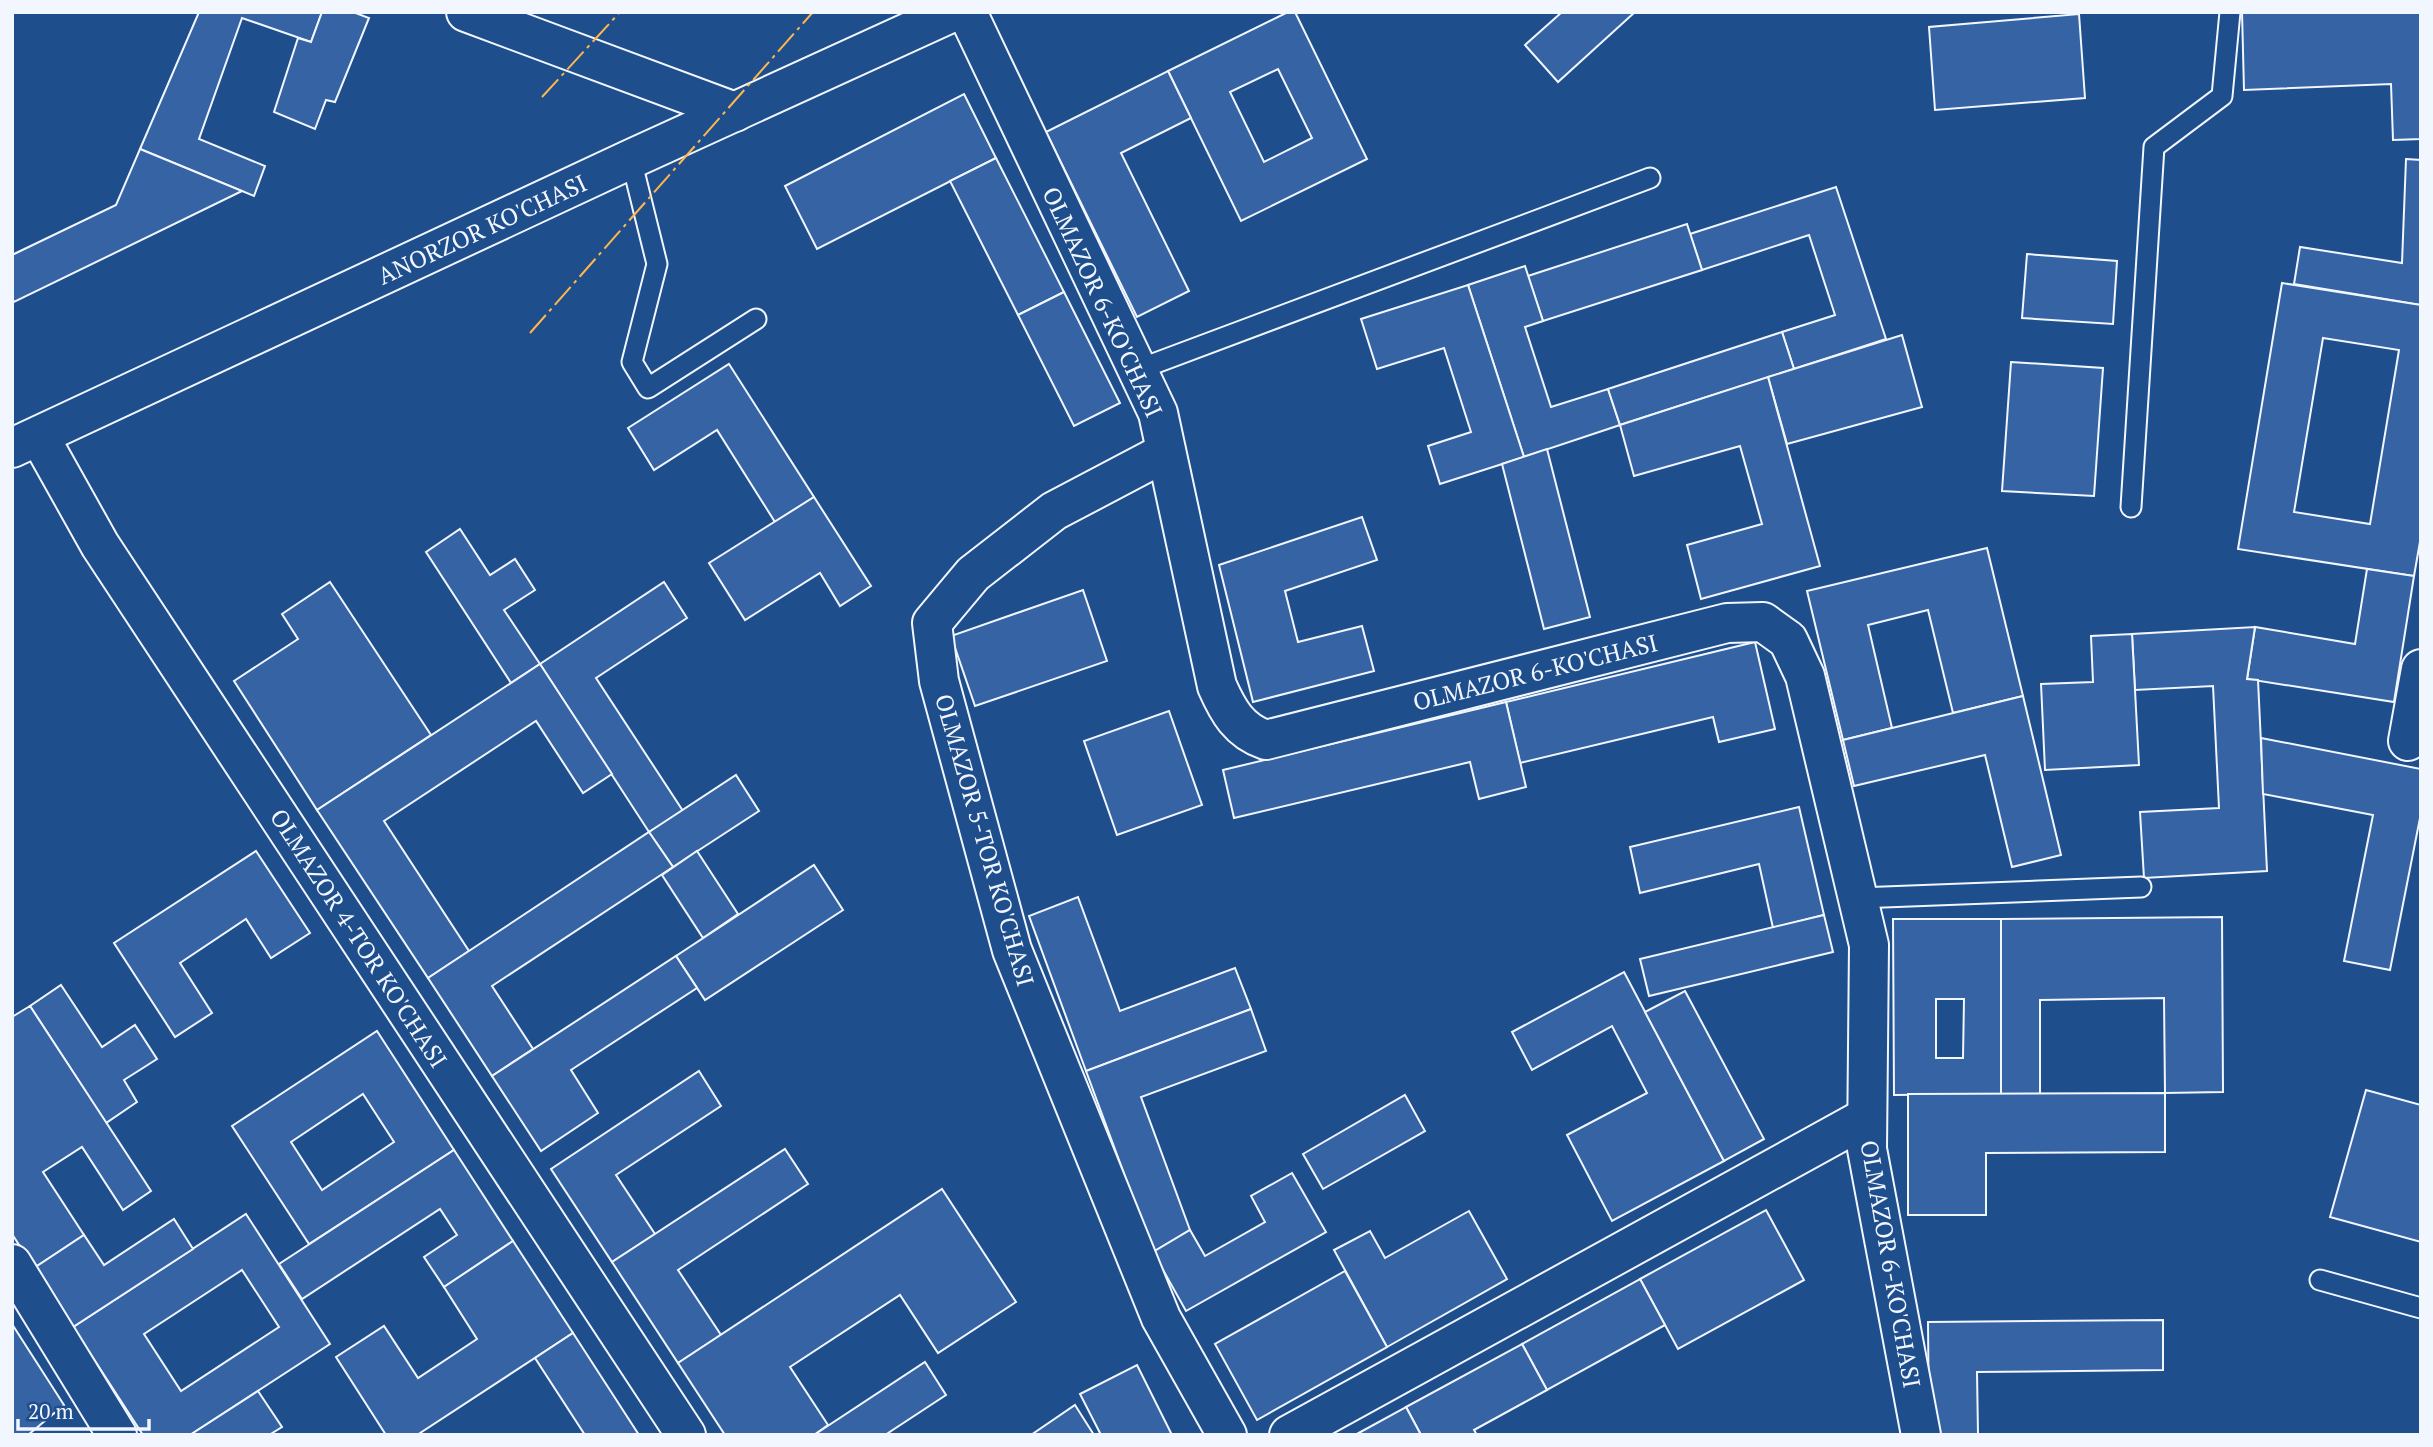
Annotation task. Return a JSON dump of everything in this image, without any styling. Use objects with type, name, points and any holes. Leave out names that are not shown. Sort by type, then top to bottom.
[{"type":"street","points":[[466,12],[735,112]]},
{"type":"street","name":"ANORZOR KO'CHASI","points":[[26,442],[631,159],[953,12]]},
{"type":"street","name":"OLMAZOR 6-KO'CHASI","points":[[967,12],[1158,412],[1217,686],[1233,716],[1252,736],[1266,740],[1727,623],[1763,622],[1788,640],[1805,676],[1869,944],[1867,1149],[1921,1435]]},
{"type":"street","name":"OLMAZOR 4-TOR KO'CHASI","points":[[26,442],[100,545],[686,1435]]},
{"type":"street","name":"OLMAZOR 5-TOR KO'CHASI","points":[[1166,452],[1054,512],[973,574],[932,623],[939,681],[1012,950],[1161,1318],[1227,1435]]},
{"type":"street","points":[[2408,741],[2421,669]]},
{"type":"street","points":[[1289,1435],[1867,1117]]},
{"type":"street","points":[[12,1264],[117,1435]]},
{"type":"lane","points":[[2131,508],[2154,147],[2222,96],[2230,12]]},
{"type":"lane","points":[[631,159],[657,264],[632,362],[648,388],[756,319]]},
{"type":"lane","points":[[1138,370],[1650,178]]},
{"type":"lane","points":[[1858,898],[2141,887]]},
{"type":"lane","points":[[2320,1280],[2421,1308]]},
{"type":"building","points":[[199,12],[322,12],[311,42],[242,18],[199,139],[265,166],[254,196],[140,149]]},
{"type":"building","points":[[322,12],[353,12],[369,18],[335,102],[326,100],[315,129],[274,112],[298,38],[311,42]]},
{"type":"building","points":[[1288,12],[1295,12],[1367,159],[1241,221],[1168,71]],"holes":[[[1278,69],[1312,138],[1264,162],[1230,92]]]},
{"type":"building","points":[[1562,12],[1635,12],[1558,82],[1525,45]]},
{"type":"building","points":[[2242,12],[2421,12],[2421,139],[2393,140],[2391,84],[2244,90]]},
{"type":"building","points":[[2079,14],[2085,98],[1935,110],[1929,27]]},
{"type":"building","points":[[1168,71],[1191,118],[1121,153],[1189,291],[1137,317],[1046,132]]},
{"type":"building","points":[[964,94],[996,158],[817,249],[785,186]]},
{"type":"building","points":[[140,149],[242,191],[14,302],[12,255],[116,205]]},
{"type":"building","points":[[996,158],[1064,292],[1018,315],[950,181]]},
{"type":"building","points":[[2406,159],[2421,160],[2421,305],[2294,284],[2300,247],[2402,263]]},
{"type":"building","points":[[1836,187],[1886,339],[1794,369],[1782,332],[1835,315],[1809,235],[1702,270],[1690,234]]},
{"type":"building","points":[[1687,224],[1702,270],[1543,321],[1528,276]]},
{"type":"building","points":[[2027,254],[2117,261],[2113,324],[2022,318]]},
{"type":"building","points":[[1525,266],[1543,321],[1525,327],[1551,407],[1608,389],[1620,425],[1524,457],[1468,285]]},
{"type":"building","points":[[2282,283],[2421,305],[2421,536],[2414,576],[2238,549]],"holes":[[[2323,338],[2399,350],[2370,524],[2294,512]]]},
{"type":"building","points":[[1468,285],[1524,457],[1440,484],[1428,446],[1471,432],[1444,348],[1377,369],[1361,319]]},
{"type":"building","points":[[1064,292],[1120,403],[1074,426],[1018,315]]},
{"type":"building","points":[[1782,332],[1794,369],[1620,425],[1608,389]]},
{"type":"building","points":[[1902,335],[1922,407],[1787,444],[1768,377]]},
{"type":"building","points":[[2011,362],[2103,368],[2094,496],[2002,491]]},
{"type":"building","points":[[729,364],[814,497],[775,522],[717,430],[654,470],[628,428]]},
{"type":"building","points":[[1768,377],[1820,566],[1701,599],[1687,545],[1762,524],[1740,446],[1634,476],[1620,425]]},
{"type":"building","points":[[1547,449],[1590,617],[1544,629],[1502,464]]},
{"type":"building","points":[[814,497],[871,586],[840,606],[820,573],[745,620],[709,563]]},
{"type":"building","points":[[1362,517],[1377,560],[1285,591],[1298,642],[1362,626],[1374,671],[1253,702],[1219,565]]},
{"type":"building","points":[[460,529],[490,575],[515,559],[535,590],[504,610],[540,664],[511,683],[426,552]]},
{"type":"building","points":[[1987,548],[2023,696],[1953,713],[1928,610],[1868,625],[1892,728],[1843,740],[1807,591]]},
{"type":"building","points":[[2367,569],[2414,576],[2394,702],[2247,679],[2255,627],[2355,644]]},
{"type":"building","points":[[330,582],[431,735],[317,810],[234,681],[298,639],[282,614]]},
{"type":"building","points":[[664,582],[687,618],[596,678],[683,811],[649,832],[540,664]]},
{"type":"building","points":[[1083,590],[1107,661],[975,706],[951,636]]},
{"type":"building","points":[[2255,627],[2247,679],[2258,680],[2267,871],[2144,878],[2140,812],[2219,808],[2213,686],[2135,690],[2132,634]]},
{"type":"building","points":[[2132,634],[2139,765],[2045,770],[2041,684],[2093,682],[2091,636]]},
{"type":"building","points":[[1755,642],[1775,729],[1719,742],[1713,717],[1520,763],[1506,702]]},
{"type":"building","points":[[540,664],[612,774],[583,793],[536,721],[384,821],[469,951],[428,978],[317,810]]},
{"type":"building","points":[[2023,696],[2061,855],[2012,867],[1985,755],[1854,786],[1843,740]]},
{"type":"building","points":[[1506,702],[1526,787],[1479,799],[1470,762],[1234,818],[1223,770]]},
{"type":"building","points":[[1169,711],[1202,805],[1117,835],[1084,741]]},
{"type":"building","points":[[2261,738],[2421,769],[2421,813],[2390,970],[2344,961],[2373,815],[2263,794]]},
{"type":"building","points":[[736,775],[759,811],[673,867],[649,832]]},
{"type":"building","points":[[1799,807],[1824,915],[1773,928],[1759,864],[1640,893],[1630,847]]},
{"type":"building","points":[[649,832],[673,867],[492,986],[533,1049],[492,1076],[428,978]]},
{"type":"building","points":[[256,851],[310,933],[271,958],[246,919],[180,963],[212,1013],[175,1037],[114,943]]},
{"type":"building","points":[[697,851],[738,914],[703,938],[662,875]]},
{"type":"building","points":[[814,865],[843,910],[705,1000],[676,956]]},
{"type":"building","points":[[1078,897],[1120,1011],[1235,968],[1251,1009],[1086,1071],[1029,916]]},
{"type":"building","points":[[1824,915],[1833,952],[1649,996],[1640,959]]},
{"type":"building","points":[[2222,917],[2223,1092],[2165,1093],[2164,998],[2040,1000],[2040,1094],[2001,1094],[2001,919]]},
{"type":"building","points":[[1893,919],[2001,919],[2001,1094],[1894,1095]],"holes":[[[1936,999],[1964,999],[1963,1058],[1936,1058]]]},
{"type":"building","points":[[676,956],[697,988],[571,1070],[598,1113],[541,1151],[492,1076]]},
{"type":"building","points":[[1624,972],[1724,1161],[1612,1221],[1567,1135],[1647,1093],[1612,1026],[1532,1070],[1512,1032]]},
{"type":"building","points":[[61,985],[102,1047],[135,1025],[157,1059],[124,1080],[137,1102],[106,1123],[30,1006]]},
{"type":"building","points":[[1685,991],[1764,1139],[1724,1161],[1645,1012]]},
{"type":"building","points":[[30,1006],[151,1191],[123,1210],[82,1147],[43,1172],[84,1235],[34,1268],[12,1234],[12,1017]]},
{"type":"building","points":[[1251,1009],[1266,1051],[1141,1097],[1190,1230],[1153,1252],[1086,1071]]},
{"type":"building","points":[[377,1031],[454,1150],[309,1244],[232,1126]],"holes":[[[363,1094],[394,1142],[322,1190],[291,1142]]]},
{"type":"building","points":[[699,1071],[721,1106],[616,1175],[655,1234],[612,1262],[551,1169]]},
{"type":"building","points":[[2366,1090],[2421,1105],[2421,1242],[2330,1217]]},
{"type":"building","points":[[2165,1093],[2165,1152],[1986,1153],[1986,1215],[1908,1215],[1908,1094]]},
{"type":"building","points":[[1405,1095],[1425,1131],[1323,1189],[1303,1154]]},
{"type":"building","points":[[785,1149],[808,1184],[678,1270],[721,1335],[678,1363],[612,1262]]},
{"type":"building","points":[[454,1150],[513,1241],[444,1287],[424,1257],[457,1235],[440,1209],[302,1299],[279,1264]]},
{"type":"building","points":[[1292,1173],[1326,1232],[1186,1311],[1153,1252],[1190,1230],[1205,1256],[1265,1222],[1251,1196]]},
{"type":"building","points":[[942,1189],[1016,1302],[938,1353],[900,1295],[790,1367],[828,1425],[814,1435],[725,1435],[678,1363]]},
{"type":"building","points":[[1766,1210],[1804,1280],[1678,1349],[1640,1279]]},
{"type":"building","points":[[1469,1211],[1507,1279],[1387,1347],[1334,1250],[1370,1231],[1385,1258]]},
{"type":"building","points":[[246,1214],[330,1344],[190,1435],[143,1435],[73,1327]],"holes":[[[242,1270],[279,1327],[181,1391],[144,1334]]]},
{"type":"building","points":[[174,1219],[193,1249],[73,1327],[34,1268],[84,1235],[104,1265]]},
{"type":"building","points":[[513,1241],[573,1333],[417,1435],[386,1435],[336,1357],[384,1326],[418,1378],[477,1339],[444,1287]]},
{"type":"building","points":[[1345,1271],[1387,1347],[1257,1420],[1215,1344]]},
{"type":"building","points":[[1640,1279],[1665,1325],[1547,1390],[1522,1344]]},
{"type":"building","points":[[2163,1320],[2163,1370],[1977,1372],[1978,1434],[1929,1435],[1928,1322]]},
{"type":"building","points":[[12,1324],[64,1405],[28,1435],[12,1435]]},
{"type":"building","points":[[573,1333],[639,1435],[585,1435],[535,1358]]},
{"type":"building","points":[[1522,1344],[1547,1390],[1474,1430],[1477,1435],[1421,1435],[1406,1407]]},
{"type":"building","points":[[925,1362],[946,1395],[885,1435],[814,1435]]},
{"type":"building","points":[[1137,1365],[1172,1435],[1101,1435],[1080,1394]]},
{"type":"building","points":[[258,1391],[282,1427],[269,1435],[190,1435]]},
{"type":"building","points":[[1075,1405],[1094,1435],[1031,1435]]},
{"type":"building","points":[[1406,1407],[1421,1435],[1355,1435]]},
{"type":"power","points":[[542,97],[620,12]]},
{"type":"power","points":[[530,333],[813,12]]}]
